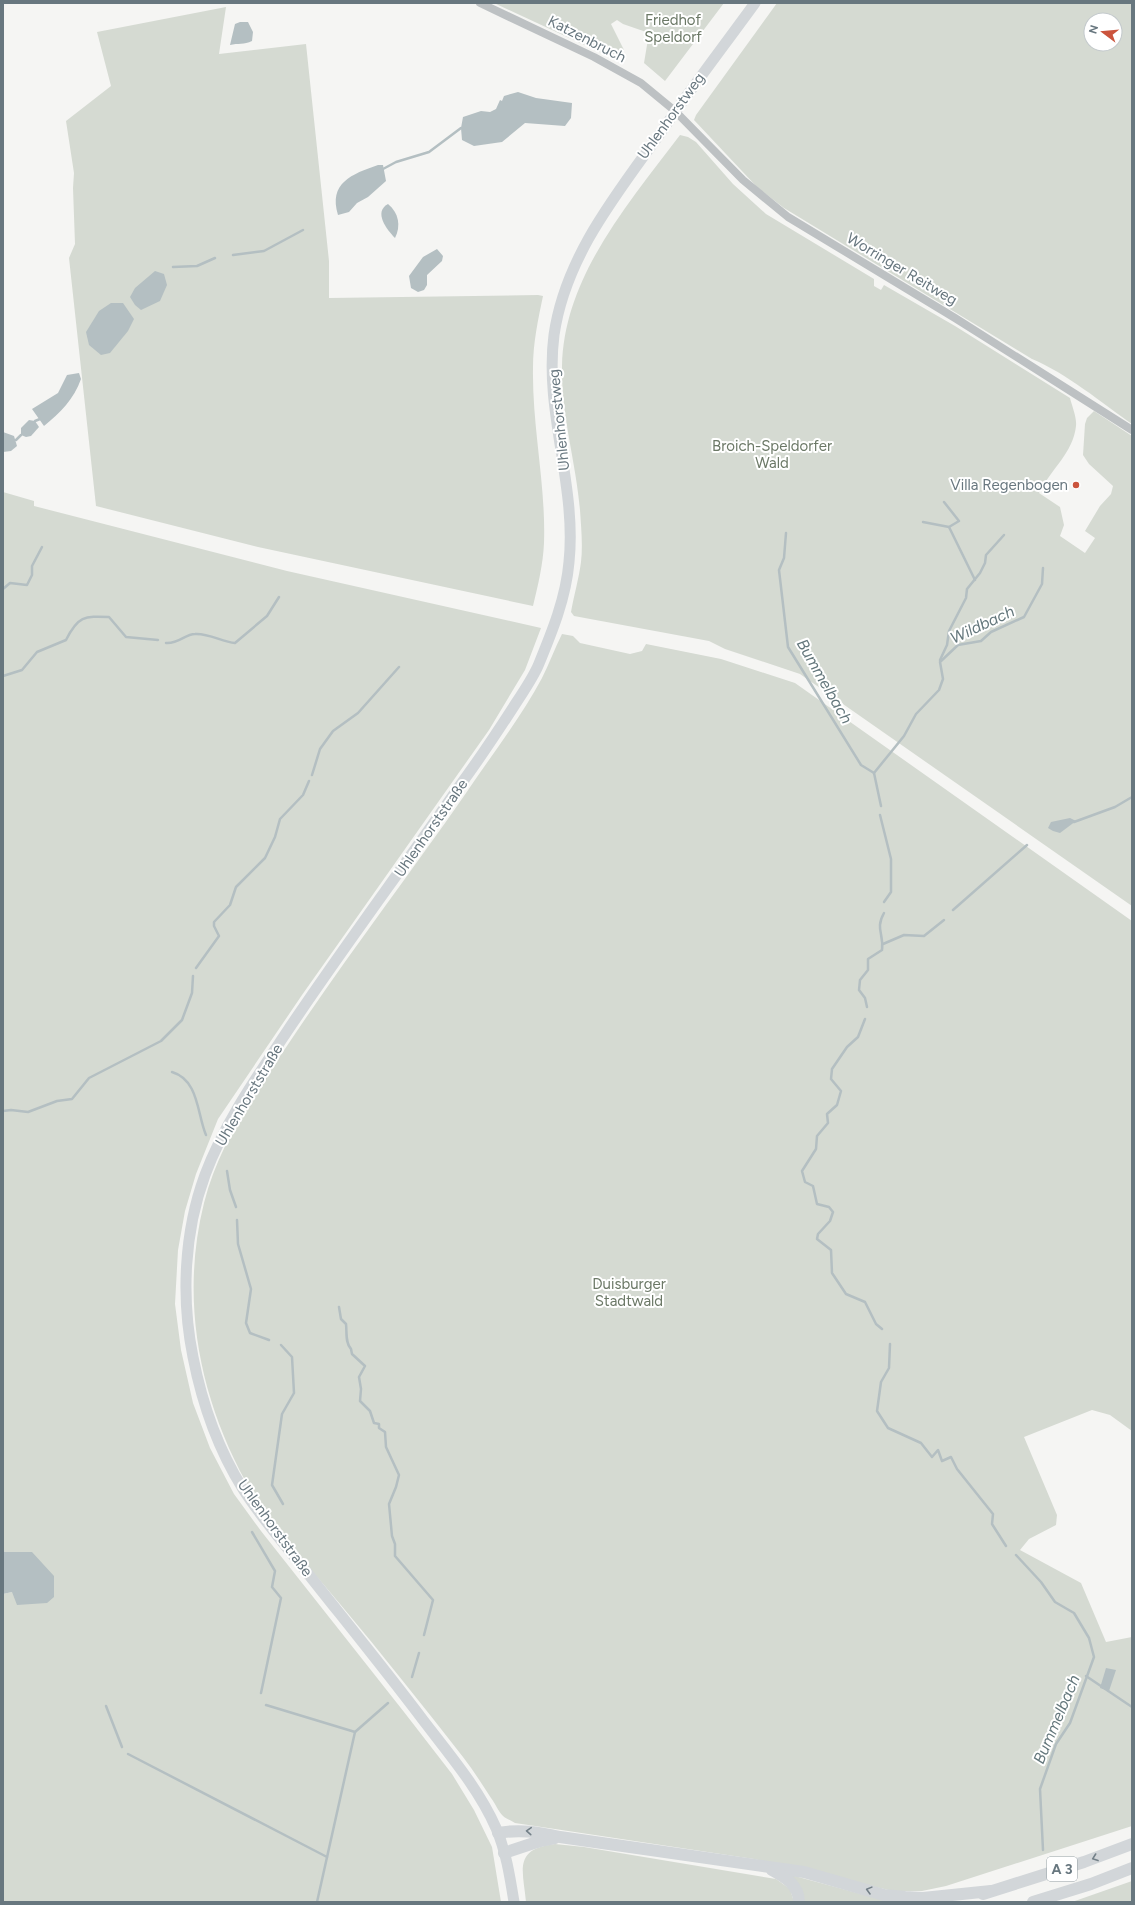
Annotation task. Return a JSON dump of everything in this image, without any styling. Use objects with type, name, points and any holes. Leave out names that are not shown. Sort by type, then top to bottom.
[{"type":"highway","points":[[498,1833],[515,1830],[534,1831],[560,1837],[804,1872],[884,1895],[923,1898],[991,1892]]},
{"type":"highway","points":[[504,1853],[540,1841],[560,1837]]},
{"type":"highway","name":"A 3","points":[[955,1902],[1084,1862],[1132,1844]]},
{"type":"highway","points":[[767,1867],[788,1879],[799,1896],[799,1902]]},
{"type":"highway","name":"A 3","points":[[1033,1902],[1091,1884],[1132,1868]]},
{"type":"main road","name":"Uhlenhorstweg","points":[[534,674],[557,617],[565,589],[570,558],[569,506],[554,406],[552,369],[555,332],[562,299],[574,269],[596,225],[616,192],[755,3]]},
{"type":"main road","name":"Uhlenhorststraße","points":[[514,1902],[504,1853],[498,1833],[492,1819],[463,1772],[242,1487],[218,1441],[202,1399],[192,1354],[187,1317],[186,1280],[196,1207],[205,1175],[228,1125],[253,1082],[307,1002],[495,735],[534,674]]},
{"type":"street","name":"Katzenbruch","points":[[480,3],[623,72],[641,83],[675,111]]},
{"type":"street","name":"Worringer Reitweg","points":[[675,111],[743,180],[788,217],[955,318],[1132,430]]},
{"type":"green space","name":"Friedhof Speldorf","points":[[494,3],[724,3],[665,81],[644,63],[649,33],[623,24],[617,20],[611,24],[624,50],[608,56]]},
{"type":"green space","points":[[777,3],[1132,3],[1132,424],[1058,372],[1032,359],[784,208],[757,187],[694,120],[696,115]]},
{"type":"green space","points":[[226,7],[219,54],[306,44],[329,261],[329,298],[543,296],[533,359],[533,390],[543,499],[544,543],[533,606],[258,547],[96,506],[69,258],[75,244],[73,188],[74,173],[66,121],[111,86],[97,32]]},
{"type":"green space","name":"Broich-Speldorfer Wald","points":[[680,135],[688,137],[696,142],[733,184],[766,214],[874,279],[874,286],[881,290],[884,285],[955,326],[1070,398],[1076,419],[1074,436],[1066,453],[1039,493],[1060,507],[1064,525],[1060,536],[1085,553],[1095,538],[1085,531],[1100,506],[1111,494],[1113,486],[1089,464],[1083,455],[1085,424],[1087,418],[1094,411],[1132,436],[1132,906],[800,674],[725,649],[709,641],[574,616],[571,612],[582,556],[582,542],[578,492],[566,420],[562,384],[562,366],[566,333],[574,302],[587,271],[603,242],[640,187]]},
{"type":"green space","points":[[3,492],[34,501],[34,506],[287,571],[541,628],[525,670],[489,730],[302,995],[218,1119],[196,1174],[185,1211],[178,1250],[175,1304],[181,1350],[193,1403],[210,1448],[234,1494],[261,1531],[452,1774],[474,1810],[492,1847],[501,1902],[3,1902],[3,1594],[12,1592],[32,1552],[3,1551]]},
{"type":"green space","name":"Duisburger Stadtwald","points":[[562,634],[573,636],[580,643],[630,654],[642,651],[646,644],[721,659],[795,683],[1132,921],[1132,1431],[1110,1415],[1092,1410],[1024,1437],[1057,1515],[1056,1525],[1029,1539],[1020,1550],[1081,1583],[1106,1642],[1132,1637],[1132,1826],[946,1886],[922,1891],[893,1891],[754,1859],[515,1823],[501,1814],[463,1757],[328,1589],[266,1515],[246,1482],[230,1449],[216,1416],[206,1381],[198,1346],[194,1311],[194,1275],[197,1239],[204,1203],[211,1179],[231,1135],[256,1092],[338,972],[515,723],[542,678]]},
{"type":"green space","points":[[555,1844],[584,1847],[776,1879],[790,1889],[794,1902],[526,1902],[523,1871],[527,1856],[532,1851]]},
{"type":"green space","points":[[791,1875],[883,1900],[904,1902],[803,1902]]},
{"type":"green space","points":[[1132,1881],[1132,1902],[1072,1902]]},
{"type":"shaded area","points":[[240,22],[248,22],[253,32],[252,41],[230,45],[235,24]]},
{"type":"shaded area","points":[[518,92],[536,98],[572,103],[571,118],[565,126],[525,123],[502,142],[474,146],[462,140],[461,128],[463,117],[481,111],[490,112],[496,109],[500,100],[502,101],[504,96]]},
{"type":"shaded area","points":[[378,165],[383,165],[386,181],[368,197],[357,203],[349,212],[338,215],[336,195],[339,187],[351,176]]},
{"type":"shaded area","points":[[388,204],[395,211],[398,220],[398,229],[395,238],[385,226],[383,221],[382,212],[384,207]]},
{"type":"shaded area","points":[[437,249],[443,256],[442,261],[427,275],[427,285],[424,290],[418,292],[411,288],[409,276],[423,257]]},
{"type":"shaded area","points":[[155,271],[164,274],[167,285],[160,301],[141,310],[135,305],[130,297],[135,288]]},
{"type":"shaded area","points":[[111,303],[123,303],[134,319],[128,331],[110,353],[101,355],[89,345],[86,332],[99,311]]},
{"type":"shaded area","points":[[79,373],[81,379],[75,393],[61,411],[44,426],[32,409],[58,393],[67,375]]},
{"type":"shaded area","points":[[29,420],[35,421],[39,427],[31,436],[26,437],[21,435],[21,428]]},
{"type":"shaded area","points":[[3,432],[14,436],[17,446],[11,451],[3,452]]},
{"type":"shaded area","points":[[1070,818],[1076,821],[1060,833],[1048,828],[1051,822]]},
{"type":"shaded area","points":[[3,1551],[32,1552],[54,1576],[54,1597],[47,1603],[17,1605],[12,1592],[3,1594]]},
{"type":"shaded area","points":[[1106,1668],[1116,1670],[1109,1691],[1100,1688]]},
{"type":"waterway","points":[[383,169],[396,162],[429,152],[461,128]]},
{"type":"waterway","points":[[233,255],[264,251],[303,230]]},
{"type":"waterway","points":[[173,267],[197,266],[215,258]]},
{"type":"waterway","points":[[35,421],[40,419]]},
{"type":"waterway","points":[[16,440],[21,435]]},
{"type":"waterway","points":[[944,502],[959,521],[949,527]]},
{"type":"waterway","points":[[923,522],[949,527],[975,580]]},
{"type":"waterway","name":"Bummelbach","points":[[786,533],[784,558],[779,570],[788,647],[861,765],[874,773],[881,806]]},
{"type":"waterway","points":[[940,660],[947,645],[949,631],[966,598],[967,589],[980,573],[985,563],[986,555],[1004,535]]},
{"type":"waterway","points":[[3,589],[10,583],[27,585],[32,575],[32,566],[42,547]]},
{"type":"waterway","name":"Wildbach","points":[[874,773],[904,736],[916,714],[939,690],[943,679],[940,662],[958,645],[981,641],[991,632],[1024,617],[1042,584],[1043,568]]},
{"type":"waterway","points":[[166,643],[175,642],[191,634],[205,635],[235,643],[267,616],[279,597]]},
{"type":"waterway","points":[[3,676],[22,670],[37,652],[66,640],[74,626],[83,619],[93,617],[109,617],[126,637],[158,640]]},
{"type":"waterway","points":[[312,775],[320,749],[333,731],[358,713],[399,667]]},
{"type":"waterway","points":[[196,968],[219,936],[214,926],[214,922],[230,905],[236,887],[265,858],[275,837],[280,819],[303,795],[309,781]]},
{"type":"waterway","points":[[1074,822],[1115,807],[1132,797]]},
{"type":"waterway","name":"Bummelbach","points":[[880,815],[891,859],[891,892],[884,902]]},
{"type":"waterway","points":[[953,910],[1027,845]]},
{"type":"waterway","name":"Bummelbach","points":[[867,1007],[865,998],[859,990],[860,980],[868,970],[868,959],[882,950],[880,923],[884,913]]},
{"type":"waterway","points":[[883,944],[904,935],[924,936],[944,920]]},
{"type":"waterway","points":[[3,1111],[11,1110],[28,1112],[57,1101],[72,1099],[89,1078],[161,1041],[182,1020],[192,993],[193,976]]},
{"type":"waterway","name":"Bummelbach","points":[[865,1019],[858,1037],[847,1047],[832,1069],[831,1079],[841,1091],[837,1105],[827,1114],[828,1123],[817,1136],[816,1149],[802,1171],[805,1182],[813,1186],[817,1204],[829,1207],[833,1212],[830,1221],[818,1234],[817,1239],[831,1250],[832,1273],[846,1294],[865,1302],[876,1324],[882,1329]]},
{"type":"waterway","points":[[172,1072],[181,1076],[192,1090],[206,1135]]},
{"type":"waterway","points":[[227,1171],[230,1190],[236,1207]]},
{"type":"waterway","points":[[237,1220],[238,1244],[251,1289],[246,1323],[250,1333],[269,1340]]},
{"type":"waterway","points":[[339,1307],[341,1319],[346,1324],[347,1341],[352,1354],[365,1366],[359,1377],[361,1389],[360,1401],[370,1411],[374,1423],[379,1424],[379,1428],[385,1432],[386,1447],[399,1475],[389,1504],[392,1536],[395,1544],[395,1556],[433,1600],[424,1635]]},
{"type":"waterway","name":"Bummelbach","points":[[890,1344],[889,1368],[881,1382],[877,1411],[888,1428],[921,1443],[932,1457],[938,1450],[942,1461],[951,1457],[957,1469],[993,1514],[992,1524],[1006,1546]]},
{"type":"waterway","points":[[281,1345],[292,1357],[294,1393],[282,1414],[272,1485],[283,1504]]},
{"type":"waterway","points":[[252,1532],[275,1571],[272,1587],[281,1598],[261,1693]]},
{"type":"waterway","name":"Bummelbach","points":[[1016,1555],[1041,1582],[1055,1602],[1074,1613],[1089,1638],[1094,1657],[1070,1723],[1056,1744],[1040,1789],[1043,1850]]},
{"type":"waterway","points":[[412,1677],[419,1653]]},
{"type":"waterway","points":[[1086,1676],[1132,1707]]},
{"type":"waterway","points":[[355,1732],[388,1703]]},
{"type":"waterway","points":[[266,1705],[355,1732],[317,1902]]},
{"type":"waterway","points":[[106,1706],[122,1747]]},
{"type":"waterway","points":[[128,1754],[327,1857]]},
{"type":"place","name":"Villa Regenbogen","points":[[1076,485]]}]
